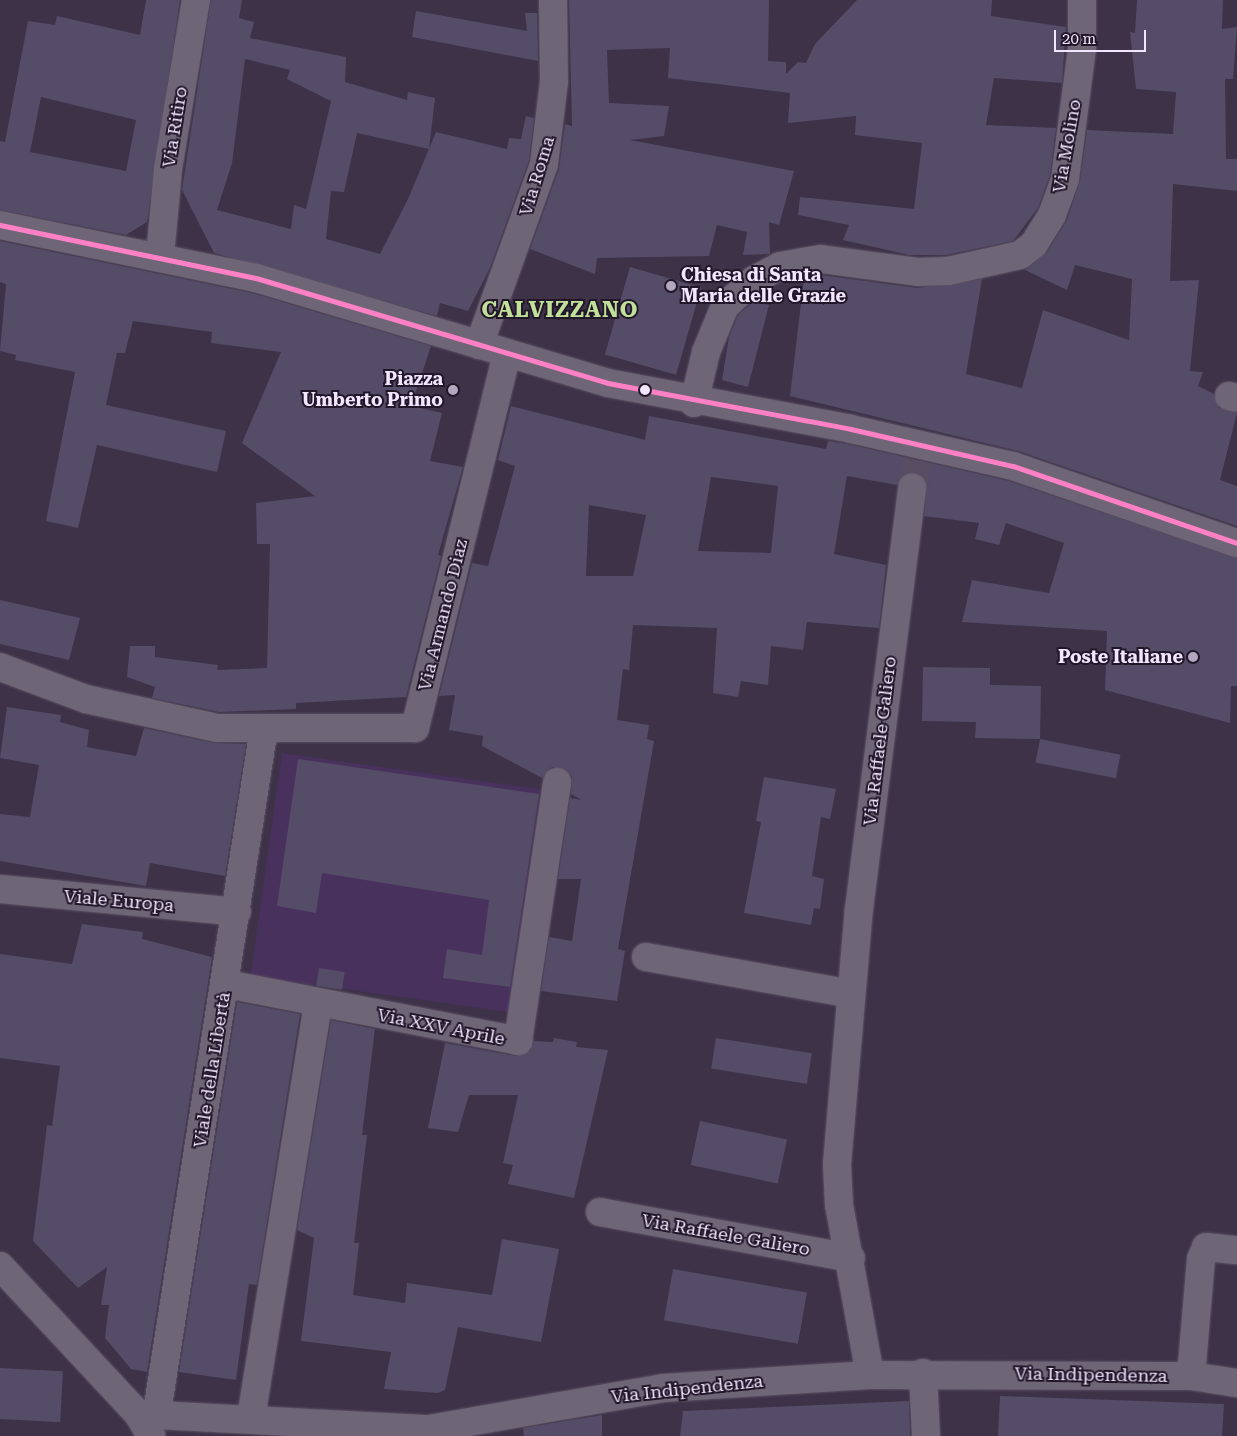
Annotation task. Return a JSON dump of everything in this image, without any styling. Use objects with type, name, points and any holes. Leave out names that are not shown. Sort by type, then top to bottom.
[{"type":"street","name":"Via Ritiro","points":[[160,256],[168,169],[196,0]]},
{"type":"street","name":"Via Roma","points":[[479,345],[544,164],[554,80],[554,0]]},
{"type":"street","name":"Via Molino","points":[[694,403],[706,352],[725,306],[754,280],[780,266],[821,259],[948,271],[1020,255],[1034,244],[1052,215],[1065,179],[1082,48],[1082,0]]},
{"type":"street","points":[[0,225],[160,256],[256,278],[507,354],[694,403],[851,429],[919,454],[1013,466],[1237,543]]},
{"type":"street","name":"Via Armando Diaz","points":[[264,728],[415,728],[507,354]]},
{"type":"street","name":"Via Raffaele Galiero","points":[[870,1375],[851,1258],[839,1205],[837,1164],[851,994],[892,631],[912,487]]},
{"type":"street","points":[[0,667],[86,699],[217,728],[264,728]]},
{"type":"street","name":"Viale della Libertà","points":[[149,1420],[226,984],[264,728]]},
{"type":"street","name":"Via XXV Aprile","points":[[226,984],[318,1004],[518,1041],[557,782]]},
{"type":"street","name":"Viale Europa","points":[[0,890],[237,912]]},
{"type":"street","points":[[646,956],[851,994]]},
{"type":"street","points":[[250,1418],[318,1004]]},
{"type":"street","name":"Via Raffaele Galiero","points":[[600,1212],[851,1258]]},
{"type":"street","points":[[1191,1376],[1201,1259],[1206,1248],[1237,1250]]},
{"type":"street","points":[[0,1266],[149,1420]]},
{"type":"street","points":[[923,1373],[926,1436]]},
{"type":"street","name":"Via Indipendenza","points":[[149,1420],[250,1418],[429,1429],[458,1429],[664,1388],[923,1373],[1191,1376],[1237,1383]]},
{"type":"shaded area","points":[[282,753],[540,789],[509,1012],[251,976]]},
{"type":"building","points":[[146,0],[180,0],[147,222],[126,235],[0,210],[0,141],[5,142],[28,21],[55,25],[57,16],[140,35]],"holes":[[[41,97],[136,120],[126,171],[30,152]]]},
{"type":"building","points":[[211,0],[242,0],[239,18],[254,22],[250,38],[346,57],[345,82],[407,100],[408,92],[435,98],[429,149],[436,132],[507,149],[509,138],[521,139],[526,116],[534,118],[529,160],[490,268],[468,311],[440,303],[437,316],[214,253],[182,190]],"holes":[[[245,59],[290,70],[287,79],[331,101],[306,209],[294,205],[291,229],[217,210],[232,163]],[[357,133],[429,149],[408,199],[380,254],[326,239],[331,191],[344,192]]]},
{"type":"building","points":[[537,0],[538,61],[412,37],[416,11],[527,31],[525,13],[537,13]]},
{"type":"building","points":[[569,0],[769,0],[768,61],[786,62],[786,74],[798,62],[806,63],[815,44],[857,0],[992,0],[991,16],[1066,27],[1062,83],[994,78],[986,125],[1056,128],[1050,175],[1038,208],[1013,241],[946,255],[909,255],[843,240],[849,225],[798,215],[800,197],[914,209],[922,143],[855,135],[856,116],[788,123],[790,93],[668,78],[670,48],[607,50],[609,103],[669,106],[664,136],[630,140],[794,171],[779,225],[769,222],[770,254],[743,255],[747,232],[717,225],[709,256],[597,258],[595,274],[530,249],[559,169],[565,124],[572,126]]},
{"type":"building","points":[[1137,0],[1223,0],[1222,29],[1237,27],[1233,79],[1225,79],[1226,159],[1237,159],[1237,191],[1173,184],[1170,281],[1199,280],[1190,371],[1203,372],[1198,386],[1214,394],[1219,408],[1237,413],[1220,480],[1237,486],[1237,526],[1018,451],[790,396],[804,278],[821,275],[917,288],[982,279],[966,374],[1022,388],[1043,310],[1129,340],[1132,279],[1075,265],[1067,290],[1025,270],[1047,252],[1067,220],[1080,181],[1087,130],[1173,134],[1176,92],[1136,89],[1130,32],[1135,33]]},
{"type":"building","points":[[0,241],[252,293],[431,346],[411,406],[442,413],[430,461],[463,467],[438,555],[441,556],[406,697],[296,703],[296,709],[219,712],[152,698],[155,687],[127,677],[130,646],[155,646],[155,657],[218,665],[217,670],[267,668],[270,544],[257,544],[256,503],[315,496],[242,443],[281,352],[211,343],[212,332],[133,321],[125,353],[117,353],[106,405],[226,431],[217,472],[97,445],[78,528],[46,521],[75,372],[15,360],[16,355],[0,351],[6,284],[0,282]]},
{"type":"building","points":[[630,267],[701,287],[676,375],[605,354]]},
{"type":"building","points":[[754,301],[769,305],[748,387],[722,380],[729,337],[738,315]]},
{"type":"building","points":[[511,406],[645,440],[649,416],[826,449],[828,441],[848,444],[1009,481],[1237,558],[1237,686],[1231,686],[1230,723],[1105,690],[1107,631],[962,622],[972,580],[1049,593],[1064,543],[1006,523],[999,545],[975,539],[979,523],[924,516],[927,481],[914,472],[906,473],[897,485],[847,476],[834,554],[886,565],[879,628],[807,622],[803,650],[771,646],[768,685],[741,681],[738,697],[713,693],[717,628],[633,625],[629,670],[623,669],[617,720],[649,725],[647,739],[654,741],[618,949],[625,951],[617,1001],[541,991],[549,937],[572,941],[581,879],[558,879],[570,798],[582,800],[571,794],[572,777],[566,770],[552,767],[542,778],[482,746],[483,736],[449,730],[455,695],[439,696],[472,563],[488,566],[515,466],[498,460]],"holes":[[[711,477],[778,486],[771,553],[698,551]],[[589,505],[646,515],[633,576],[586,576]]]},
{"type":"building","points":[[0,600],[80,618],[69,660],[0,644]]},
{"type":"building","points":[[923,667],[990,668],[990,685],[1041,686],[1040,739],[975,738],[976,722],[922,721]]},
{"type":"building","points":[[7,707],[61,715],[60,722],[89,730],[87,747],[136,756],[144,728],[214,743],[246,744],[225,876],[150,863],[146,886],[0,861],[0,814],[30,817],[39,765],[0,758]]},
{"type":"building","points":[[1040,739],[1120,755],[1116,778],[1035,763]]},
{"type":"building","points":[[298,759],[539,794],[510,987],[443,978],[447,949],[482,955],[489,900],[322,873],[316,913],[277,906]]},
{"type":"building","points":[[764,777],[836,789],[830,819],[821,817],[812,876],[824,879],[820,909],[814,908],[811,925],[744,913],[761,822],[756,821]]},
{"type":"building","points":[[82,924],[143,932],[142,939],[212,957],[147,1372],[131,1369],[105,1338],[109,1305],[101,1305],[107,1267],[78,1288],[33,1241],[47,1125],[52,1126],[60,1066],[0,1058],[0,954],[72,964]]},
{"type":"building","points":[[319,968],[345,972],[342,990],[316,986]]},
{"type":"building","points":[[237,1002],[300,1014],[257,1285],[249,1284],[236,1380],[179,1372]]},
{"type":"building","points":[[331,1020],[375,1029],[362,1135],[367,1135],[354,1243],[359,1243],[353,1295],[405,1303],[407,1283],[492,1295],[502,1239],[559,1249],[541,1342],[458,1327],[445,1390],[438,1393],[384,1389],[391,1352],[301,1341],[314,1238],[297,1230]]},
{"type":"building","points":[[554,1038],[577,1042],[576,1047],[608,1050],[574,1198],[508,1184],[513,1165],[503,1163],[518,1095],[469,1095],[458,1132],[428,1128],[445,1043],[516,1056],[530,1051],[534,1041],[553,1042]]},
{"type":"building","points":[[716,1038],[812,1053],[807,1084],[711,1069]]},
{"type":"building","points":[[700,1121],[787,1140],[778,1184],[691,1165]]},
{"type":"building","points":[[673,1269],[807,1293],[798,1344],[664,1320]]},
{"type":"building","points":[[0,1368],[63,1371],[60,1422],[0,1419]]},
{"type":"building","points":[[1000,1396],[1224,1404],[1222,1436],[998,1436]]},
{"type":"building","points":[[909,1401],[910,1436],[680,1436],[683,1411]]},
{"type":"building","points":[[602,1415],[602,1436],[524,1436],[523,1428]]},
{"type":"tunnel","points":[[912,487],[918,461]]},
{"type":"transit line","points":[[0,225],[256,278],[608,383],[851,429],[1013,466],[1237,543]]},
{"type":"place","name":"Chiesa di Santa Maria delle Grazie","points":[[671,286]]},
{"type":"place","name":"Piazza Umberto Primo","points":[[453,390]]},
{"type":"place","name":"Poste Italiane","points":[[1193,657]]},
{"type":"district","name":"CALVIZZANO","points":[[560,310]]}]
